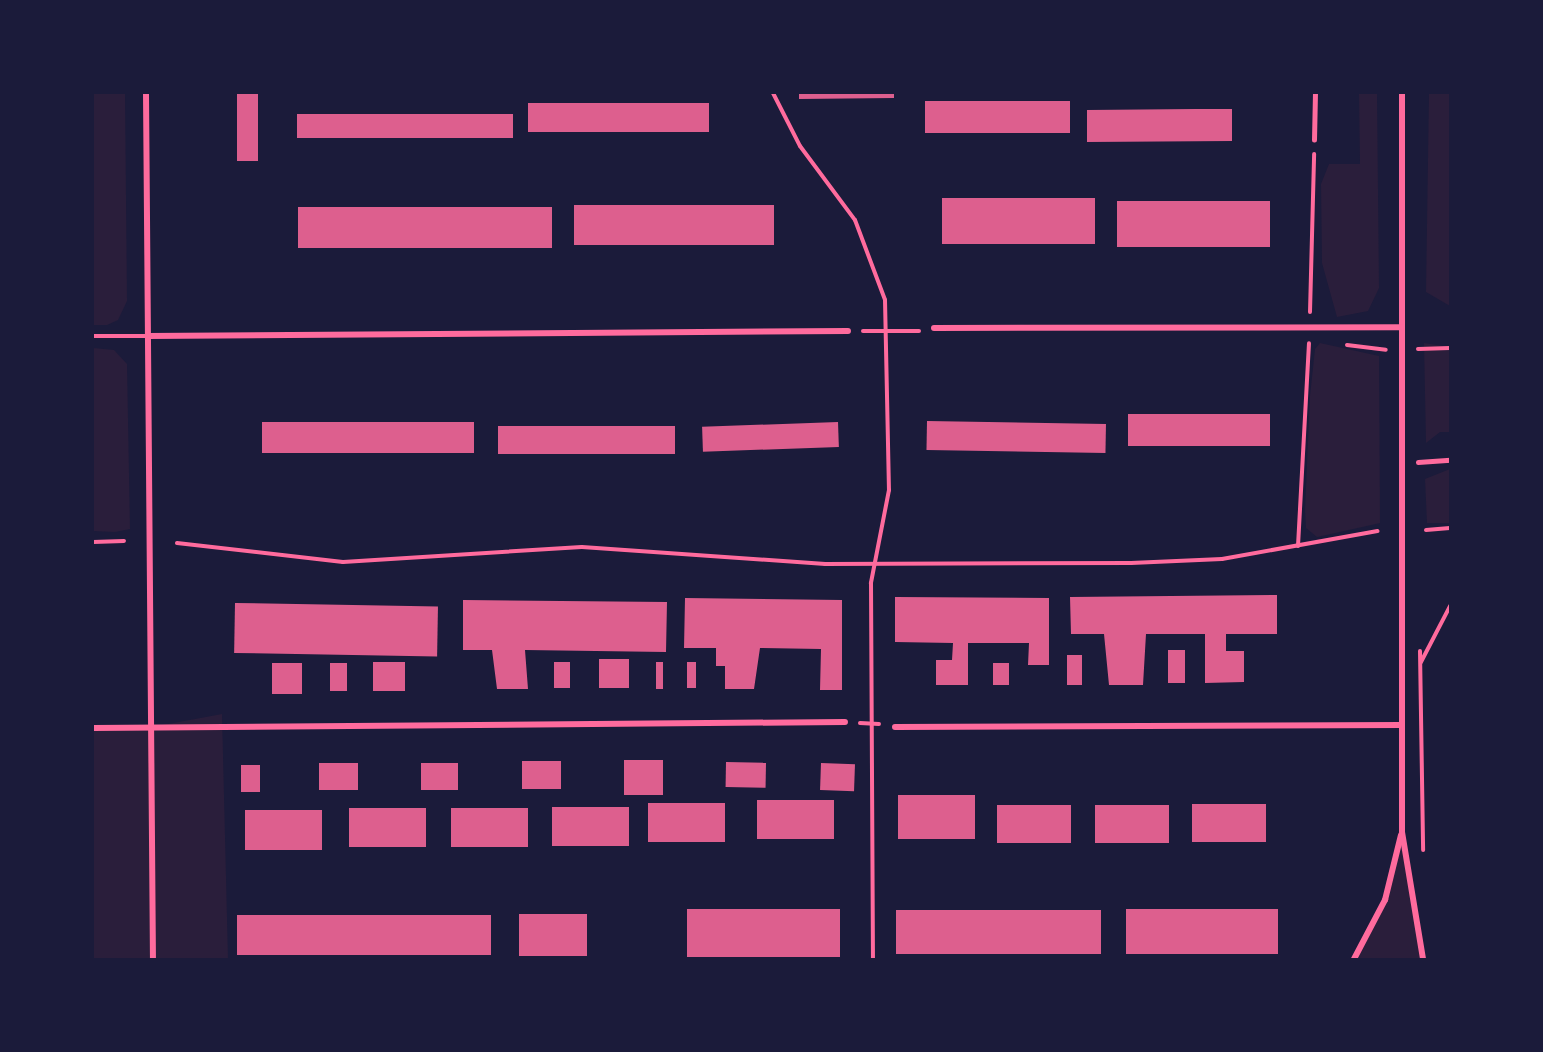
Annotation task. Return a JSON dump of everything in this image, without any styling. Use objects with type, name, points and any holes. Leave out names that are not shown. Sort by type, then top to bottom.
[{"type":"street","points":[[146,93],[153,959]]},
{"type":"street","points":[[1402,93],[1402,832],[1423,959]]},
{"type":"street","points":[[934,328],[1402,327]]},
{"type":"street","points":[[148,336],[848,331]]},
{"type":"street","points":[[93,728],[845,722]]},
{"type":"street","points":[[895,726],[1402,725]]},
{"type":"street","points":[[1354,959],[1385,900],[1402,832]]},
{"type":"lane","points":[[1314,140],[1315,93]]},
{"type":"lane","points":[[93,336],[148,336]]},
{"type":"lane","points":[[1418,462],[1450,460]]},
{"type":"path","points":[[773,93],[787,127],[842,198],[870,251],[884,291],[890,490],[872,583],[873,959]]},
{"type":"path","points":[[1298,546],[1310,327],[1314,140]]},
{"type":"path","points":[[848,331],[886,332],[934,328]]},
{"type":"path","points":[[1402,350],[1450,348]]},
{"type":"path","points":[[1426,530],[1450,528]]},
{"type":"path","points":[[177,543],[343,562],[582,547],[877,564],[1204,561],[1378,531]]},
{"type":"path","points":[[93,542],[124,541]]},
{"type":"path","points":[[1420,662],[1450,606]]},
{"type":"path","points":[[845,722],[895,726]]},
{"type":"shaded area","points":[[93,93],[125,93],[127,301],[118,320],[107,325],[93,325]]},
{"type":"shaded area","points":[[1359,93],[1377,93],[1379,288],[1368,311],[1337,317],[1322,263],[1321,184],[1329,164],[1360,164]]},
{"type":"shaded area","points":[[1429,93],[1450,93],[1450,306],[1426,292]]},
{"type":"shaded area","points":[[1320,343],[1379,356],[1380,523],[1317,537],[1306,528],[1305,510],[1310,396],[1315,349]]},
{"type":"shaded area","points":[[1424,343],[1450,347],[1450,432],[1440,432],[1426,443]]},
{"type":"shaded area","points":[[93,348],[114,350],[127,364],[130,529],[115,532],[93,531]]},
{"type":"shaded area","points":[[1450,469],[1450,523],[1427,523],[1425,479]]},
{"type":"shaded area","points":[[222,714],[228,959],[93,959],[93,727],[152,727]]},
{"type":"shaded area","points":[[1401,837],[1424,959],[1353,959],[1383,902]]},
{"type":"building","points":[[237,93],[258,93],[258,161],[237,161]]},
{"type":"building","points":[[799,93],[894,93],[894,98],[799,99]]},
{"type":"building","points":[[925,101],[1070,101],[1070,133],[925,133]]},
{"type":"building","points":[[528,103],[709,103],[709,132],[528,132]]},
{"type":"building","points":[[1232,109],[1232,141],[1087,142],[1087,110]]},
{"type":"building","points":[[297,114],[513,114],[513,138],[297,138]]},
{"type":"building","points":[[942,198],[1095,198],[1095,244],[942,244]]},
{"type":"building","points":[[1117,201],[1270,201],[1270,247],[1117,247]]},
{"type":"building","points":[[574,205],[774,205],[774,245],[574,245]]},
{"type":"building","points":[[298,207],[552,207],[552,248],[298,248]]},
{"type":"building","points":[[1128,414],[1270,414],[1270,446],[1128,446]]},
{"type":"building","points":[[927,421],[1106,424],[1105,453],[926,450]]},
{"type":"building","points":[[262,422],[474,422],[474,453],[262,453]]},
{"type":"building","points":[[838,422],[839,447],[703,452],[702,427]]},
{"type":"building","points":[[498,426],[675,426],[675,454],[498,454]]},
{"type":"building","points":[[1277,595],[1277,634],[1226,634],[1226,651],[1244,651],[1244,682],[1205,683],[1205,634],[1146,634],[1143,685],[1109,685],[1104,634],[1071,634],[1070,597]]},
{"type":"building","points":[[895,597],[1049,598],[1049,665],[1028,665],[1029,643],[968,643],[968,685],[936,685],[936,660],[952,660],[953,643],[895,642]]},
{"type":"building","points":[[685,598],[842,600],[842,690],[820,690],[821,649],[760,648],[754,689],[725,689],[725,666],[716,666],[716,648],[684,648]]},
{"type":"building","points":[[463,600],[667,602],[666,652],[525,650],[528,689],[497,689],[492,650],[463,650]]},
{"type":"building","points":[[235,603],[438,607],[437,657],[234,653]]},
{"type":"building","points":[[1168,650],[1185,650],[1185,683],[1168,683]]},
{"type":"building","points":[[1067,655],[1082,655],[1082,685],[1067,685]]},
{"type":"building","points":[[599,659],[629,659],[629,688],[599,688]]},
{"type":"building","points":[[373,662],[405,662],[405,691],[373,691]]},
{"type":"building","points":[[554,662],[570,662],[570,688],[554,688]]},
{"type":"building","points":[[656,662],[663,662],[663,689],[656,689]]},
{"type":"building","points":[[687,662],[696,662],[696,688],[687,688]]},
{"type":"building","points":[[272,663],[302,663],[302,694],[272,694]]},
{"type":"building","points":[[330,663],[347,663],[347,691],[330,691]]},
{"type":"building","points":[[993,663],[1009,663],[1009,685],[993,685]]},
{"type":"building","points":[[624,760],[663,760],[663,795],[624,795]]},
{"type":"building","points":[[522,761],[561,761],[561,789],[522,789]]},
{"type":"building","points":[[726,762],[766,763],[766,788],[726,787]]},
{"type":"building","points":[[319,763],[358,763],[358,790],[319,790]]},
{"type":"building","points":[[421,763],[458,763],[458,790],[421,790]]},
{"type":"building","points":[[821,763],[855,764],[854,791],[820,790]]},
{"type":"building","points":[[241,765],[260,765],[260,792],[241,792]]},
{"type":"building","points":[[898,795],[975,795],[975,839],[898,839]]},
{"type":"building","points":[[757,800],[834,800],[834,839],[757,839]]},
{"type":"building","points":[[648,803],[725,803],[725,842],[648,842]]},
{"type":"building","points":[[1192,804],[1266,804],[1266,842],[1192,842]]},
{"type":"building","points":[[997,805],[1071,805],[1071,843],[997,843]]},
{"type":"building","points":[[1095,805],[1169,805],[1169,843],[1095,843]]},
{"type":"building","points":[[552,807],[629,807],[629,846],[552,846]]},
{"type":"building","points":[[349,808],[426,808],[426,847],[349,847]]},
{"type":"building","points":[[451,808],[528,808],[528,847],[451,847]]},
{"type":"building","points":[[245,810],[322,810],[322,850],[245,850]]},
{"type":"building","points":[[687,909],[840,909],[840,957],[687,957]]},
{"type":"building","points":[[1126,909],[1278,909],[1278,954],[1126,954]]},
{"type":"building","points":[[896,910],[1101,910],[1101,954],[896,954]]},
{"type":"building","points":[[519,914],[587,914],[587,956],[519,956]]},
{"type":"building","points":[[237,915],[491,915],[491,955],[237,955]]}]
